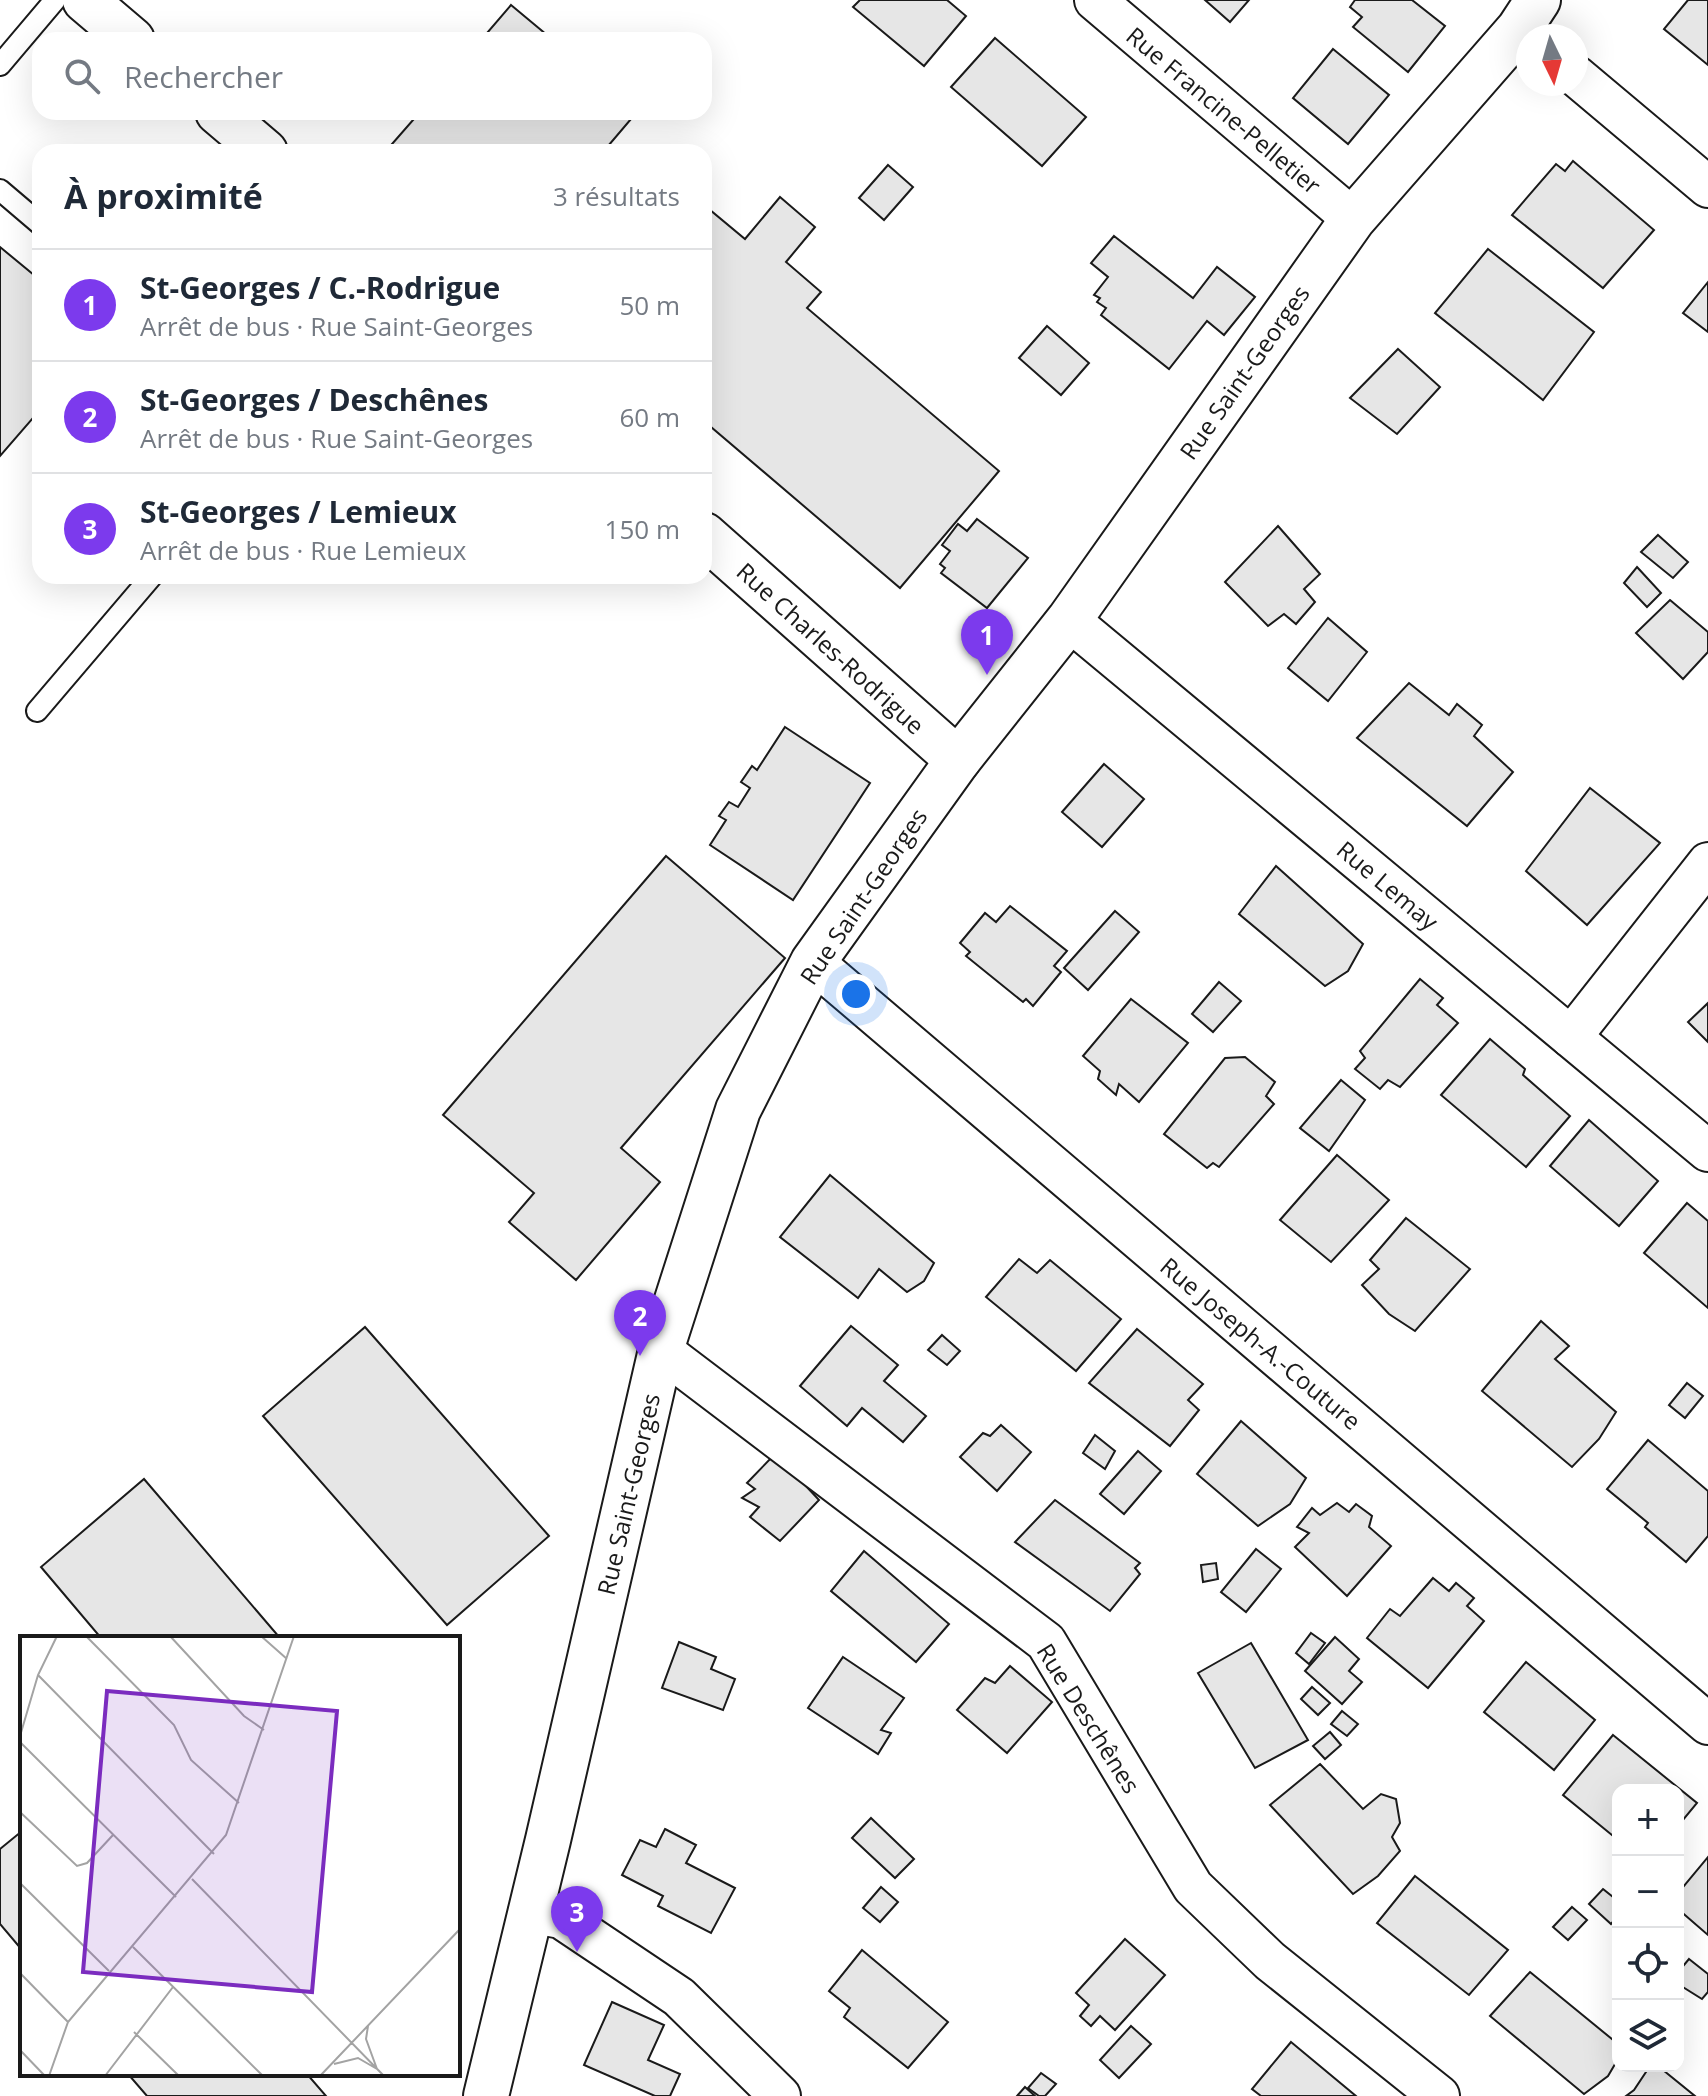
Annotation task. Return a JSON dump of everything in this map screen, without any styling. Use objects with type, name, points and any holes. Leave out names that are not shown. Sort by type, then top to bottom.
[{"type":"street","points":[[85,0],[123,32]]},
{"type":"street","name":"Rue Francine-Pelletier","points":[[1095,0],[1353,219]]},
{"type":"street","name":"Rue Saint-Georges","points":[[486,2096],[661,1350],[738,1110],[813,962],[958,760],[1069,620],[1353,219],[1528,22]]},
{"type":"street","points":[[1588,86],[1708,187]]},
{"type":"street","points":[[227,120],[256,144]]},
{"type":"street","name":"Rue Charles-Rodrigue","points":[[712,542],[958,760]]},
{"type":"street","name":"Rue Lemay","points":[[1069,620],[1708,1151]]},
{"type":"street","points":[[1571,1037],[1708,863]]},
{"type":"street","name":"Rue Joseph-A.-Couture","points":[[813,962],[1708,1724]]},
{"type":"street","name":"Rue Deschênes","points":[[661,1350],[1046,1642],[1193,1887],[1270,1961],[1439,2096]]},
{"type":"street","points":[[529,1912],[561,1918],[679,1997],[780,2096]]},
{"type":"lane","points":[[0,65],[55,0]]},
{"type":"lane","points":[[0,190],[32,217]]},
{"type":"lane","points":[[37,711],[145,584]]},
{"type":"building","points":[[860,0],[947,0],[966,16],[924,66],[853,7]]},
{"type":"building","points":[[1205,0],[1249,0],[1230,22]]},
{"type":"building","points":[[1355,0],[1412,0],[1445,26],[1408,72],[1353,27],[1362,17],[1350,7]]},
{"type":"building","points":[[1688,0],[1708,0],[1708,65],[1664,29]]},
{"type":"building","points":[[511,5],[543,32],[488,32]]},
{"type":"building","points":[[995,38],[1086,117],[1042,166],[951,87]]},
{"type":"building","points":[[1333,49],[1389,95],[1348,144],[1293,98]]},
{"type":"building","points":[[413,120],[630,120],[610,144],[392,144]]},
{"type":"building","points":[[1573,161],[1654,230],[1603,288],[1512,215],[1556,164],[1565,171]]},
{"type":"building","points":[[888,165],[913,187],[884,220],[859,198]]},
{"type":"building","points":[[780,197],[815,227],[786,262],[821,292],[807,308],[999,471],[900,588],[712,428],[712,212],[745,239]]},
{"type":"building","points":[[1114,236],[1193,298],[1217,267],[1255,297],[1224,335],[1207,321],[1169,369],[1101,315],[1106,308],[1097,302],[1100,298],[1094,295],[1108,277],[1091,263]]},
{"type":"building","points":[[0,247],[32,273],[32,419],[0,456]]},
{"type":"building","points":[[1488,249],[1594,332],[1543,400],[1435,313]]},
{"type":"building","points":[[1708,282],[1708,332],[1683,313]]},
{"type":"building","points":[[1047,326],[1089,363],[1061,395],[1019,358]]},
{"type":"building","points":[[1398,349],[1440,387],[1397,434],[1350,398]]},
{"type":"building","points":[[977,519],[1028,558],[987,608],[941,573],[945,568],[940,564],[950,551],[942,545],[958,524],[967,531]]},
{"type":"building","points":[[1278,526],[1320,574],[1304,589],[1315,602],[1296,624],[1284,614],[1268,626],[1225,582]]},
{"type":"building","points":[[1658,535],[1688,562],[1673,578],[1641,552]]},
{"type":"building","points":[[1637,567],[1661,593],[1647,607],[1624,583]]},
{"type":"building","points":[[1670,600],[1708,632],[1708,652],[1683,679],[1636,633]]},
{"type":"building","points":[[1328,618],[1367,652],[1328,701],[1288,668]]},
{"type":"building","points":[[1409,683],[1449,715],[1457,704],[1482,725],[1474,736],[1513,772],[1467,826],[1357,738]]},
{"type":"building","points":[[785,727],[870,783],[793,900],[710,845],[726,820],[719,816],[729,802],[738,807],[750,788],[741,782],[752,766],[757,770]]},
{"type":"building","points":[[1104,764],[1144,799],[1102,847],[1062,812]]},
{"type":"building","points":[[1590,788],[1660,843],[1587,925],[1526,871]]},
{"type":"building","points":[[666,856],[785,958],[621,1148],[660,1182],[576,1280],[509,1222],[534,1193],[443,1115]]},
{"type":"building","points":[[1276,866],[1363,944],[1348,971],[1325,986],[1239,914]]},
{"type":"building","points":[[1010,906],[1067,951],[1054,966],[1061,972],[1033,1006],[1026,999],[1023,1002],[966,956],[970,952],[960,943],[985,913],[996,922]]},
{"type":"building","points":[[1115,911],[1139,932],[1088,990],[1064,968]]},
{"type":"building","points":[[1420,979],[1443,998],[1437,1005],[1458,1023],[1400,1087],[1388,1080],[1380,1089],[1355,1069],[1365,1058],[1360,1051]]},
{"type":"building","points":[[1219,982],[1241,1001],[1213,1032],[1192,1014]]},
{"type":"building","points":[[1131,999],[1188,1043],[1139,1102],[1119,1084],[1116,1095],[1098,1079],[1100,1071],[1083,1056]]},
{"type":"building","points":[[1708,1003],[1708,1042],[1688,1022]]},
{"type":"building","points":[[1490,1039],[1525,1069],[1523,1075],[1570,1116],[1526,1167],[1441,1095]]},
{"type":"building","points":[[1245,1057],[1275,1082],[1266,1096],[1274,1104],[1219,1167],[1213,1163],[1207,1168],[1164,1134],[1225,1058]]},
{"type":"building","points":[[1341,1080],[1365,1100],[1329,1151],[1300,1128]]},
{"type":"building","points":[[1589,1120],[1658,1181],[1619,1226],[1550,1166]]},
{"type":"building","points":[[1337,1155],[1389,1200],[1331,1262],[1280,1220]]},
{"type":"building","points":[[830,1175],[934,1263],[924,1281],[907,1292],[879,1269],[858,1298],[780,1237]]},
{"type":"building","points":[[1687,1203],[1708,1221],[1708,1308],[1644,1253]]},
{"type":"building","points":[[1406,1218],[1470,1269],[1415,1331],[1389,1314],[1362,1285],[1379,1269],[1370,1260]]},
{"type":"building","points":[[1019,1259],[1037,1273],[1050,1260],[1121,1319],[1076,1371],[986,1297]]},
{"type":"building","points":[[1541,1321],[1569,1346],[1555,1359],[1616,1412],[1599,1439],[1572,1467],[1482,1391]]},
{"type":"building","points":[[851,1326],[898,1365],[884,1381],[926,1416],[903,1442],[862,1408],[847,1426],[800,1386]]},
{"type":"building","points":[[365,1327],[549,1536],[447,1625],[263,1416]]},
{"type":"building","points":[[1137,1329],[1203,1384],[1188,1400],[1199,1410],[1170,1446],[1089,1383]]},
{"type":"building","points":[[942,1335],[960,1351],[947,1365],[928,1350]]},
{"type":"building","points":[[1687,1383],[1703,1396],[1685,1418],[1669,1405]]},
{"type":"building","points":[[1241,1421],[1306,1478],[1290,1504],[1258,1526],[1197,1474]]},
{"type":"building","points":[[1001,1425],[1031,1452],[997,1491],[960,1457],[983,1433],[990,1436]]},
{"type":"building","points":[[1095,1435],[1115,1451],[1105,1469],[1083,1453]]},
{"type":"building","points":[[1648,1440],[1708,1491],[1708,1536],[1686,1562],[1645,1527],[1648,1523],[1607,1489]]},
{"type":"building","points":[[1138,1451],[1161,1471],[1124,1514],[1100,1494]]},
{"type":"building","points":[[773,1456],[811,1477],[804,1484],[819,1500],[780,1541],[750,1517],[759,1507],[742,1498],[755,1489],[747,1483]]},
{"type":"building","points":[[144,1479],[278,1636],[99,1636],[41,1567]]},
{"type":"building","points":[[1055,1500],[1140,1563],[1135,1568],[1140,1574],[1110,1611],[1015,1542]]},
{"type":"building","points":[[1337,1503],[1349,1512],[1356,1504],[1372,1516],[1369,1527],[1391,1546],[1347,1596],[1295,1547],[1309,1533],[1297,1527],[1312,1508],[1320,1515]]},
{"type":"building","points":[[1256,1549],[1281,1569],[1246,1612],[1221,1592]]},
{"type":"building","points":[[864,1551],[949,1624],[916,1662],[831,1591]]},
{"type":"building","points":[[1216,1563],[1218,1579],[1203,1582],[1201,1565]]},
{"type":"building","points":[[1433,1578],[1449,1591],[1456,1583],[1474,1598],[1467,1606],[1484,1621],[1428,1688],[1367,1638],[1390,1609],[1400,1616]]},
{"type":"building","points":[[1311,1633],[1325,1643],[1309,1664],[1296,1653]]},
{"type":"building","points":[[1335,1637],[1359,1659],[1349,1671],[1362,1682],[1342,1704],[1305,1671]]},
{"type":"building","points":[[679,1642],[716,1657],[711,1669],[735,1679],[723,1710],[662,1688]]},
{"type":"building","points":[[1251,1643],[1308,1740],[1255,1768],[1198,1673]]},
{"type":"building","points":[[843,1657],[904,1698],[881,1730],[891,1733],[878,1754],[808,1708]]},
{"type":"building","points":[[1526,1662],[1595,1720],[1554,1770],[1484,1712]]},
{"type":"building","points":[[1010,1666],[1052,1702],[1007,1753],[957,1710],[985,1678],[995,1683]]},
{"type":"building","points":[[1312,1687],[1330,1703],[1318,1715],[1301,1699]]},
{"type":"building","points":[[1342,1711],[1358,1724],[1347,1736],[1331,1724]]},
{"type":"building","points":[[1330,1732],[1341,1745],[1325,1759],[1313,1746]]},
{"type":"building","points":[[1613,1735],[1674,1784],[1612,1784],[1612,1835],[1563,1795]]},
{"type":"building","points":[[1320,1764],[1363,1809],[1381,1794],[1396,1799],[1400,1823],[1392,1837],[1400,1851],[1378,1876],[1353,1894],[1270,1805]]},
{"type":"building","points":[[1684,1792],[1697,1803],[1684,1819]]},
{"type":"building","points":[[871,1818],[914,1859],[895,1878],[852,1838]]},
{"type":"building","points":[[665,1829],[696,1845],[686,1863],[735,1888],[711,1933],[658,1906],[663,1896],[622,1875],[640,1840],[656,1847]]},
{"type":"building","points":[[20,1833],[20,1948],[0,1924],[0,1849]]},
{"type":"building","points":[[1708,1857],[1708,1935],[1684,1914],[1684,1886]]},
{"type":"building","points":[[1415,1876],[1508,1950],[1469,1995],[1377,1923]]},
{"type":"building","points":[[881,1887],[898,1902],[880,1922],[863,1908]]},
{"type":"building","points":[[1603,1889],[1612,1896],[1612,1923],[1611,1924],[1589,1904]]},
{"type":"building","points":[[1572,1907],[1587,1920],[1568,1940],[1553,1927]]},
{"type":"building","points":[[1125,1939],[1165,1975],[1115,2030],[1100,2016],[1091,2026],[1080,2016],[1089,2005],[1076,1993]]},
{"type":"building","points":[[862,1950],[948,2022],[908,2068],[844,2017],[850,2008],[829,1991]]},
{"type":"building","points":[[1689,1959],[1708,1974],[1708,1992],[1702,1999],[1684,1988],[1684,1965]]},
{"type":"building","points":[[1530,1972],[1612,2039],[1612,2069],[1608,2076],[1584,2094],[1490,2016]]},
{"type":"building","points":[[612,2002],[664,2025],[648,2060],[680,2074],[670,2096],[655,2096],[584,2065]]},
{"type":"building","points":[[1131,2026],[1151,2044],[1119,2078],[1100,2060]]},
{"type":"building","points":[[1291,2042],[1356,2096],[1261,2096],[1252,2089]]},
{"type":"building","points":[[1646,2072],[1665,2072],[1695,2096],[1626,2096]]},
{"type":"building","points":[[1041,2073],[1056,2084],[1045,2096],[1039,2096],[1028,2088]]},
{"type":"building","points":[[130,2076],[309,2076],[326,2096],[147,2096]]},
{"type":"building","points":[[1025,2087],[1035,2096],[1017,2096]]},
{"type":"place","name":"St-Georges / C.-Rodrigue","points":[[987,675]]},
{"type":"place","name":"St-Georges / Deschênes","points":[[640,1356]]},
{"type":"place","name":"St-Georges / Lemieux","points":[[577,1952]]}]
